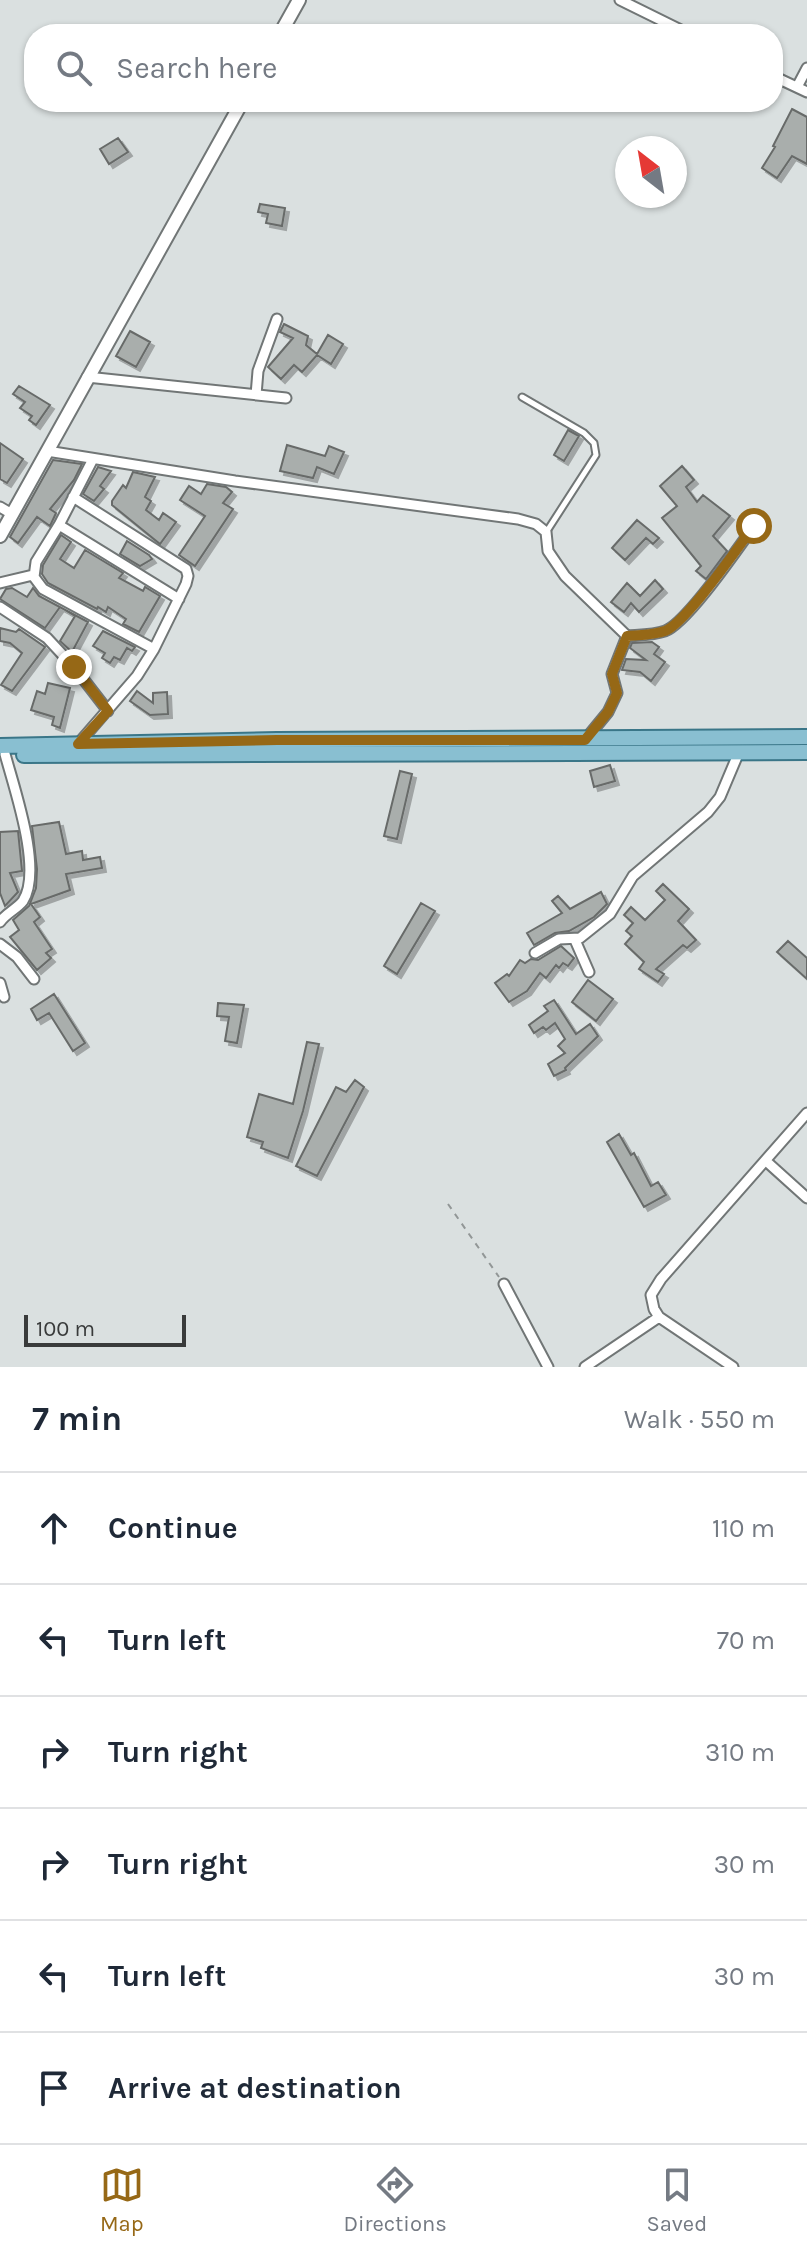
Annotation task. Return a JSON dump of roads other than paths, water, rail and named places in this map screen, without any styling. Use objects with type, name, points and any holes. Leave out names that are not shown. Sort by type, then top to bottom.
[{"type":"main road","points":[[2,751],[30,746],[78,744],[277,740],[807,737]]},
{"type":"main road","points":[[2,751],[57,756],[807,752]]},
{"type":"street","points":[[286,24],[299,0]]},
{"type":"street","points":[[620,0],[669,24]]},
{"type":"street","points":[[797,87],[807,68]]},
{"type":"street","points":[[783,81],[807,92]]},
{"type":"street","points":[[0,536],[236,112]]},
{"type":"street","points":[[256,395],[258,371],[277,319]]},
{"type":"street","points":[[87,377],[286,398]]},
{"type":"street","points":[[47,451],[536,524],[546,532],[548,551],[565,576],[627,636]]},
{"type":"street","points":[[93,459],[36,562],[33,575],[43,589],[154,649]]},
{"type":"street","points":[[73,497],[183,565],[188,576],[154,649],[137,676],[78,744]]},
{"type":"street","points":[[0,507],[12,514]]},
{"type":"street","points":[[59,525],[179,599]]},
{"type":"street","points":[[627,636],[666,631],[680,619],[754,526]]},
{"type":"street","points":[[0,583],[33,575]]},
{"type":"street","points":[[0,607],[47,638],[108,711]]},
{"type":"street","points":[[585,740],[608,712],[617,693],[612,674],[627,636]]},
{"type":"street","points":[[0,922],[23,901],[29,887],[29,865],[20,811],[2,751]]},
{"type":"street","points":[[535,953],[559,939],[575,940],[610,914],[633,876],[714,805],[728,782],[739,752]]},
{"type":"street","points":[[575,940],[589,972]]},
{"type":"street","points":[[0,944],[17,957],[34,979]]},
{"type":"street","points":[[0,983],[4,997]]},
{"type":"street","points":[[733,1367],[659,1317],[651,1295],[661,1279],[807,1113]]},
{"type":"street","points":[[766,1161],[807,1198]]},
{"type":"street","points":[[504,1284],[548,1367]]},
{"type":"street","points":[[585,1367],[659,1317]]},
{"type":"lane","points":[[522,397],[584,433],[594,443],[596,455],[546,532]]}]
